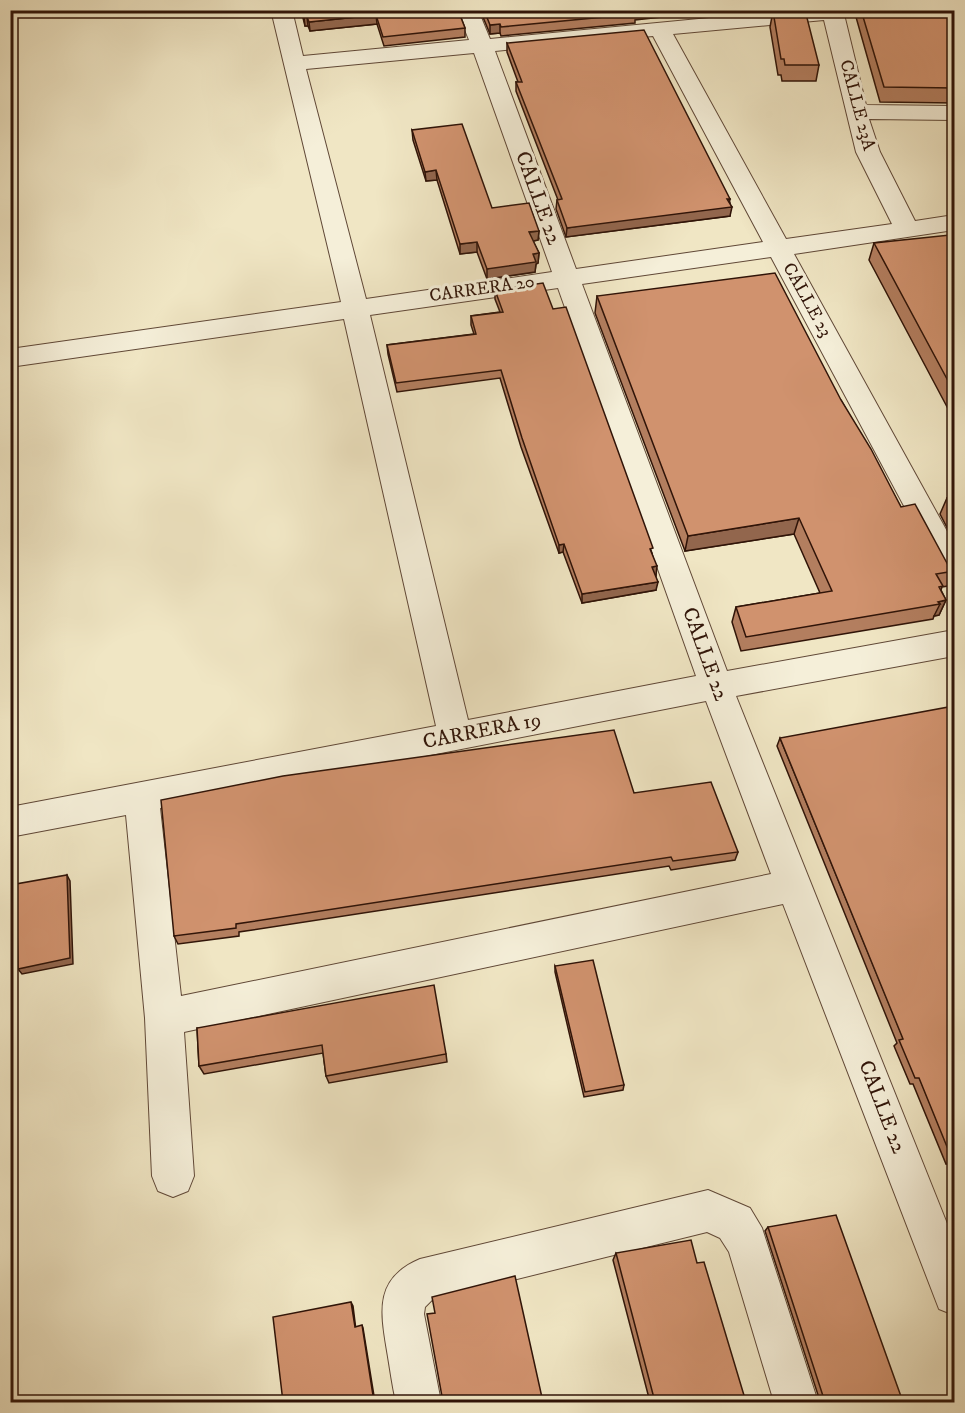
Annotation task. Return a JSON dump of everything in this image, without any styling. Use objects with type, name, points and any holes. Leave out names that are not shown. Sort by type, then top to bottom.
[{"type":"street","points":[[281,10],[355,308],[455,737]]},
{"type":"street","name":"CALLE 22","points":[[467,10],[482,45],[716,686],[795,885],[942,1225],[954,1294]]},
{"type":"street","points":[[296,63],[833,12]]},
{"type":"street","name":"CALLE 23A","points":[[833,12],[856,112],[868,152],[907,229]]},
{"type":"street","name":"CALLE 23","points":[[659,28],[954,571]]},
{"type":"street","points":[[856,112],[954,113]]},
{"type":"street","name":"CARRERA 20","points":[[10,358],[954,223]]},
{"type":"street","name":"CARRERA 19","points":[[10,822],[716,686],[954,643]]},
{"type":"street","points":[[142,796],[164,1018],[173,1176]]},
{"type":"street","points":[[164,1018],[795,885]]},
{"type":"street","points":[[418,1402],[402,1314],[406,1296],[420,1281],[708,1212],[735,1223],[747,1243],[796,1402]]},
{"type":"building","points":[[302,10],[458,10],[465,28],[383,37],[376,15],[309,22]]},
{"type":"building","points":[[484,10],[640,10],[634,11],[635,14],[501,27],[500,24],[490,25]]},
{"type":"building","points":[[805,10],[819,65],[785,65],[784,59],[781,59],[773,11]]},
{"type":"building","points":[[861,10],[954,10],[954,88],[884,87]]},
{"type":"building","points":[[644,30],[732,207],[567,228],[557,200],[562,199],[516,82],[522,82],[507,43]]},
{"type":"building","points":[[462,124],[492,208],[529,203],[539,231],[529,232],[539,253],[533,254],[536,262],[487,269],[477,242],[460,244],[436,170],[425,172],[412,130]]},
{"type":"building","points":[[950,235],[954,244],[954,392],[874,243]]},
{"type":"building","points":[[775,273],[841,400],[871,449],[901,507],[915,504],[948,565],[954,568],[954,571],[936,574],[943,586],[939,587],[946,600],[938,602],[940,604],[746,637],[736,607],[832,591],[799,518],[688,536],[597,296]]},
{"type":"building","points":[[543,283],[553,309],[566,307],[653,548],[650,549],[657,566],[652,567],[658,582],[582,594],[564,544],[559,545],[501,370],[396,383],[387,345],[476,334],[471,316],[503,312],[495,290]]},
{"type":"building","points":[[954,497],[954,513],[947,498]]},
{"type":"building","points":[[954,706],[954,1159],[952,1159],[919,1078],[915,1078],[899,1040],[903,1039],[780,738]]},
{"type":"building","points":[[614,730],[634,793],[711,782],[738,852],[673,861],[671,857],[236,924],[236,928],[174,936],[161,800],[283,776]]},
{"type":"building","points":[[67,875],[70,958],[18,969],[16,884]]},
{"type":"building","points":[[593,960],[624,1085],[585,1092],[555,966]]},
{"type":"building","points":[[434,985],[446,1054],[326,1076],[322,1045],[199,1066],[197,1028]]},
{"type":"building","points":[[836,1215],[903,1402],[821,1402],[824,1399],[768,1227]]},
{"type":"building","points":[[691,1240],[697,1263],[704,1262],[746,1402],[655,1402],[616,1253]]},
{"type":"building","points":[[515,1276],[543,1402],[443,1402],[427,1314],[435,1313],[432,1297]]},
{"type":"building","points":[[351,1302],[355,1327],[362,1325],[374,1402],[283,1402],[273,1317]]}]
